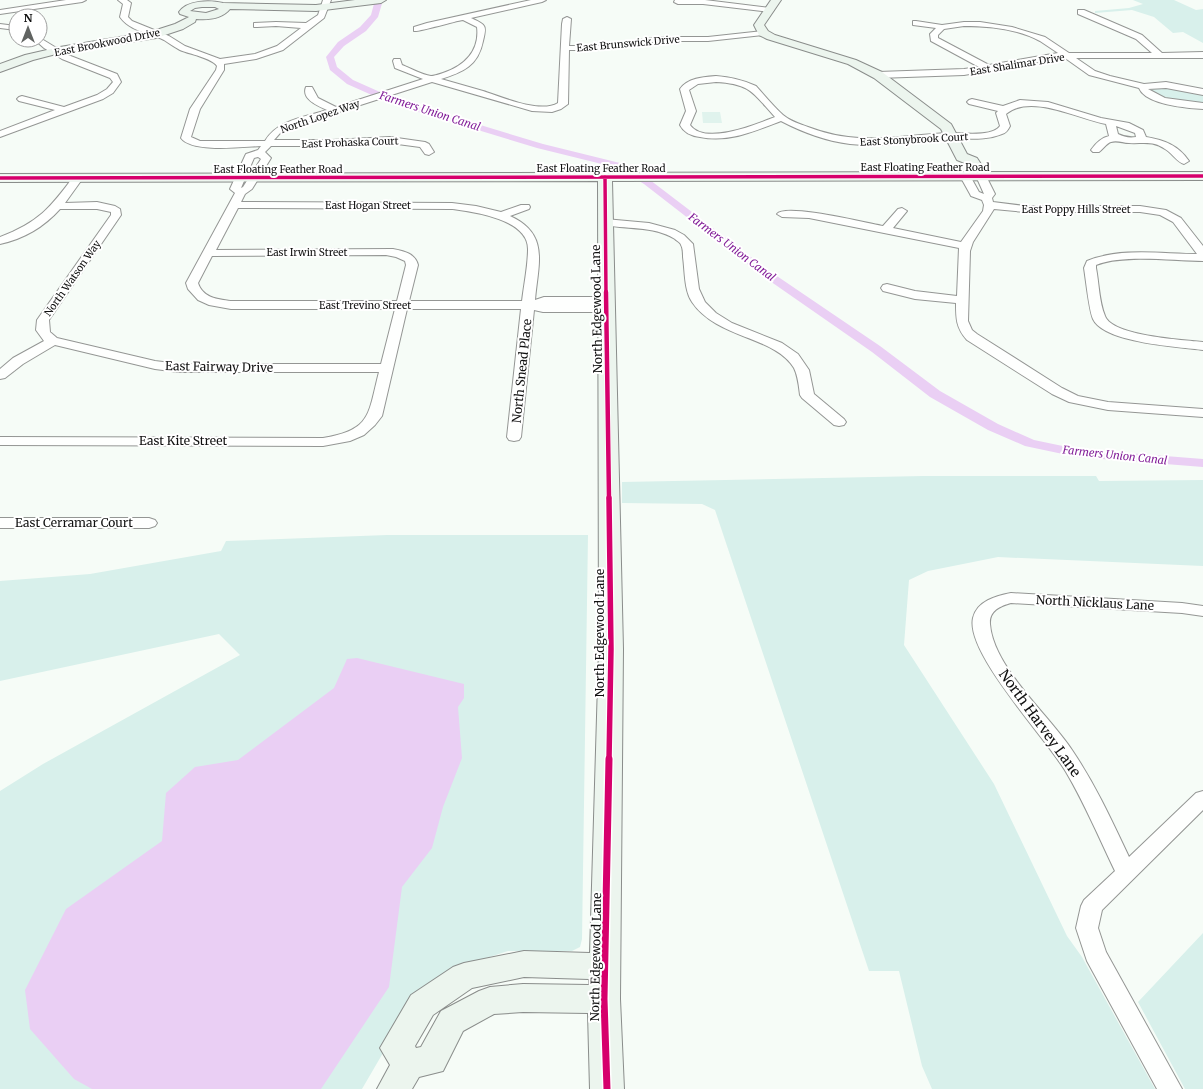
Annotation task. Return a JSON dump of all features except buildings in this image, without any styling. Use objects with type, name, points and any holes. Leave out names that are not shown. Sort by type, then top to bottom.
[{"type":"street","points":[[0,12],[82,0]]},
{"type":"street","points":[[122,0],[127,3],[124,14],[127,20],[136,27],[166,38],[182,48],[219,62],[256,56],[273,51],[285,45],[322,16],[326,4]]},
{"type":"street","points":[[417,29],[427,25],[542,0]]},
{"type":"street","points":[[190,17],[184,12],[184,10],[200,2],[221,7],[240,8],[377,1]]},
{"type":"street","points":[[678,2],[773,5]]},
{"type":"street","points":[[773,5],[759,25],[763,33],[777,39],[852,62],[878,75],[942,124],[952,136],[962,157],[972,161],[981,176],[990,194],[986,215],[965,246],[962,320],[966,331],[972,337],[1057,392],[1074,399],[1101,405],[1203,413]]},
{"type":"street","name":"East Brookwood Drive","points":[[0,68],[26,58],[56,51],[152,34],[178,26],[190,17],[206,15],[221,7]]},
{"type":"street","points":[[1081,12],[1139,37],[1160,55]]},
{"type":"street","name":"North Lopez Way","points":[[245,183],[266,158],[260,153],[272,134],[280,128],[369,98],[432,79],[458,69],[475,57],[481,26],[464,17]]},
{"type":"street","points":[[397,61],[398,66],[432,79],[527,107],[541,110],[552,109],[560,107],[563,104],[566,24],[568,19]]},
{"type":"street","points":[[916,23],[942,27],[972,24],[992,25],[1012,29],[1042,39],[1065,55],[1099,75],[1144,87],[1165,85],[1203,92]]},
{"type":"street","points":[[258,25],[276,24],[309,26]]},
{"type":"street","points":[[942,27],[933,36],[937,41],[988,68]]},
{"type":"street","name":"East Brunswick Drive","points":[[566,48],[597,48],[659,39],[708,38],[763,33]]},
{"type":"street","points":[[0,134],[106,94],[117,82],[116,79],[110,74],[80,64],[48,46]]},
{"type":"street","name":"East Shalimar Drive","points":[[878,75],[956,73],[1049,56],[1065,55],[1203,55]]},
{"type":"street","name":"East Prohaska Court","points":[[219,62],[221,66],[220,70],[194,109],[186,138],[189,141],[200,144],[332,144],[390,140],[422,144],[426,146],[429,152]]},
{"type":"street","name":"East Stonybrook Court","points":[[781,118],[726,136],[704,136],[687,130],[685,125],[691,111],[684,89],[688,84],[705,80],[721,79],[738,81],[753,88],[781,118],[826,136],[852,141],[878,142],[952,136],[987,135],[1002,131],[1005,126],[1001,113],[1003,109]]},
{"type":"street","points":[[1144,87],[1144,91],[1150,96],[1185,104],[1203,106]]},
{"type":"street","points":[[309,89],[309,94],[313,99],[335,110]]},
{"type":"street","points":[[22,99],[65,110]]},
{"type":"street","points":[[972,102],[1003,109],[1040,100],[1111,123],[1136,129],[1140,132],[1141,138]]},
{"type":"street","points":[[1111,123],[1113,135],[1117,138]]},
{"type":"street","points":[[1096,150],[1106,140],[1117,138],[1130,140],[1141,138],[1168,145],[1173,148],[1184,161]]},
{"type":"street","points":[[962,157],[956,161],[975,194],[988,202]]},
{"type":"street","name":"East Floating Feather Road","points":[[0,178],[78,178],[245,183],[609,177],[1203,176]]},
{"type":"street","name":"North Edgewood Lane","points":[[607,1089],[604,966],[611,649],[605,222],[609,177]]},
{"type":"street","points":[[0,241],[36,225],[56,206],[78,178]]},
{"type":"street","points":[[208,253],[245,183]]},
{"type":"street","name":"East Poppy Hills Street","points":[[988,202],[1025,209],[1140,209],[1162,212],[1177,220],[1203,254]]},
{"type":"street","name":"East Hogan Street","points":[[234,205],[442,205],[473,208],[501,216],[514,222],[525,230],[533,244],[529,305]]},
{"type":"street","name":"North Watson Way","points":[[53,341],[44,334],[41,327],[43,320],[116,215],[116,211],[112,208],[104,206],[56,206]]},
{"type":"street","points":[[501,216],[525,207]]},
{"type":"street","points":[[886,230],[902,211]]},
{"type":"street","points":[[782,214],[809,215],[965,246]]},
{"type":"street","points":[[605,222],[660,229],[678,235],[684,240],[687,244],[695,295],[701,306],[712,316],[728,326],[777,346],[793,357],[802,370],[808,395],[839,422]]},
{"type":"street","name":"East Irwin Street","points":[[208,253],[386,252],[406,256],[411,260],[412,265],[402,305]]},
{"type":"street","name":"East Trevino Street","points":[[208,253],[192,283],[193,288],[202,298],[220,304],[529,305],[544,301],[606,305]]},
{"type":"street","points":[[1203,258],[1112,257],[1096,260],[1090,263],[1100,319],[1105,326],[1116,332],[1132,336],[1203,346]]},
{"type":"street","points":[[887,288],[915,295],[963,300]]},
{"type":"street","points":[[387,368],[402,305]]},
{"type":"street","name":"North Snead Place","points":[[514,437],[529,305]]},
{"type":"street","points":[[0,376],[18,361],[53,341]]},
{"type":"street","name":"East Fairway Drive","points":[[53,341],[155,365],[179,368],[387,368]]},
{"type":"street","name":"East Kite Street","points":[[0,441],[323,442],[338,440],[352,436],[371,424],[375,416],[387,368]]},
{"type":"street","name":"East Cerramar Court","points":[[0,523],[149,523]]},
{"type":"street","name":"North Nicklaus Lane","points":[[989,606],[998,600],[1011,598],[1182,608],[1203,611]]},
{"type":"street","name":"North Harvey Lane","points":[[989,606],[983,615],[980,624],[987,646],[1001,671],[1064,752],[1126,873]]},
{"type":"street","points":[[1170,1089],[1095,954],[1087,928],[1092,906],[1203,798]]},
{"type":"street","points":[[604,966],[524,964],[464,976],[422,1005],[396,1048],[401,1077],[431,1060],[452,1021],[490,1001],[524,998],[604,999]]},
{"type":"shaded area","points":[[1133,0],[1174,0],[1196,10],[1203,9],[1203,43],[1183,32],[1173,33],[1154,17],[1132,10],[1095,13],[1095,11],[1129,8],[1143,4]]},
{"type":"shaded area","points":[[1167,87],[1203,95],[1203,103],[1176,100],[1150,91],[1151,88]]},
{"type":"shaded area","points":[[702,112],[720,112],[722,123],[703,123]]},
{"type":"shaded area","points":[[923,476],[1096,476],[1099,481],[1203,480],[1203,566],[998,557],[928,571],[909,580],[904,645],[994,784],[1067,936],[1082,957],[1155,1089],[932,1089],[922,1066],[899,971],[869,971],[715,510],[702,504],[622,503],[622,482]]},
{"type":"shaded area","points":[[387,535],[588,535],[582,939],[580,947],[572,951],[508,951],[471,963],[408,1010],[362,1089],[0,1089],[0,791],[43,764],[240,655],[219,634],[0,681],[0,581],[90,574],[221,551],[226,541]]},
{"type":"shaded area","points":[[357,658],[464,684],[464,698],[458,707],[462,758],[443,807],[432,848],[402,887],[389,987],[321,1089],[92,1089],[74,1079],[30,1029],[25,990],[66,909],[162,841],[166,793],[195,767],[238,760],[334,688],[347,659]]},
{"type":"shaded area","points":[[1203,933],[1203,1089],[1185,1089],[1138,1002]]},
{"type":"waterway","name":"Farmers Union Canal","points":[[379,0],[375,15],[363,29],[341,44],[330,57],[333,68],[350,82],[395,102],[540,146],[621,166],[647,182],[764,272],[876,349],[935,394],[993,427],[1030,443],[1077,453],[1203,463]]},
{"type":"cycle path","points":[[0,178],[1203,176]]},
{"type":"cycle path","points":[[605,177],[611,649],[604,999],[607,1089]]}]
